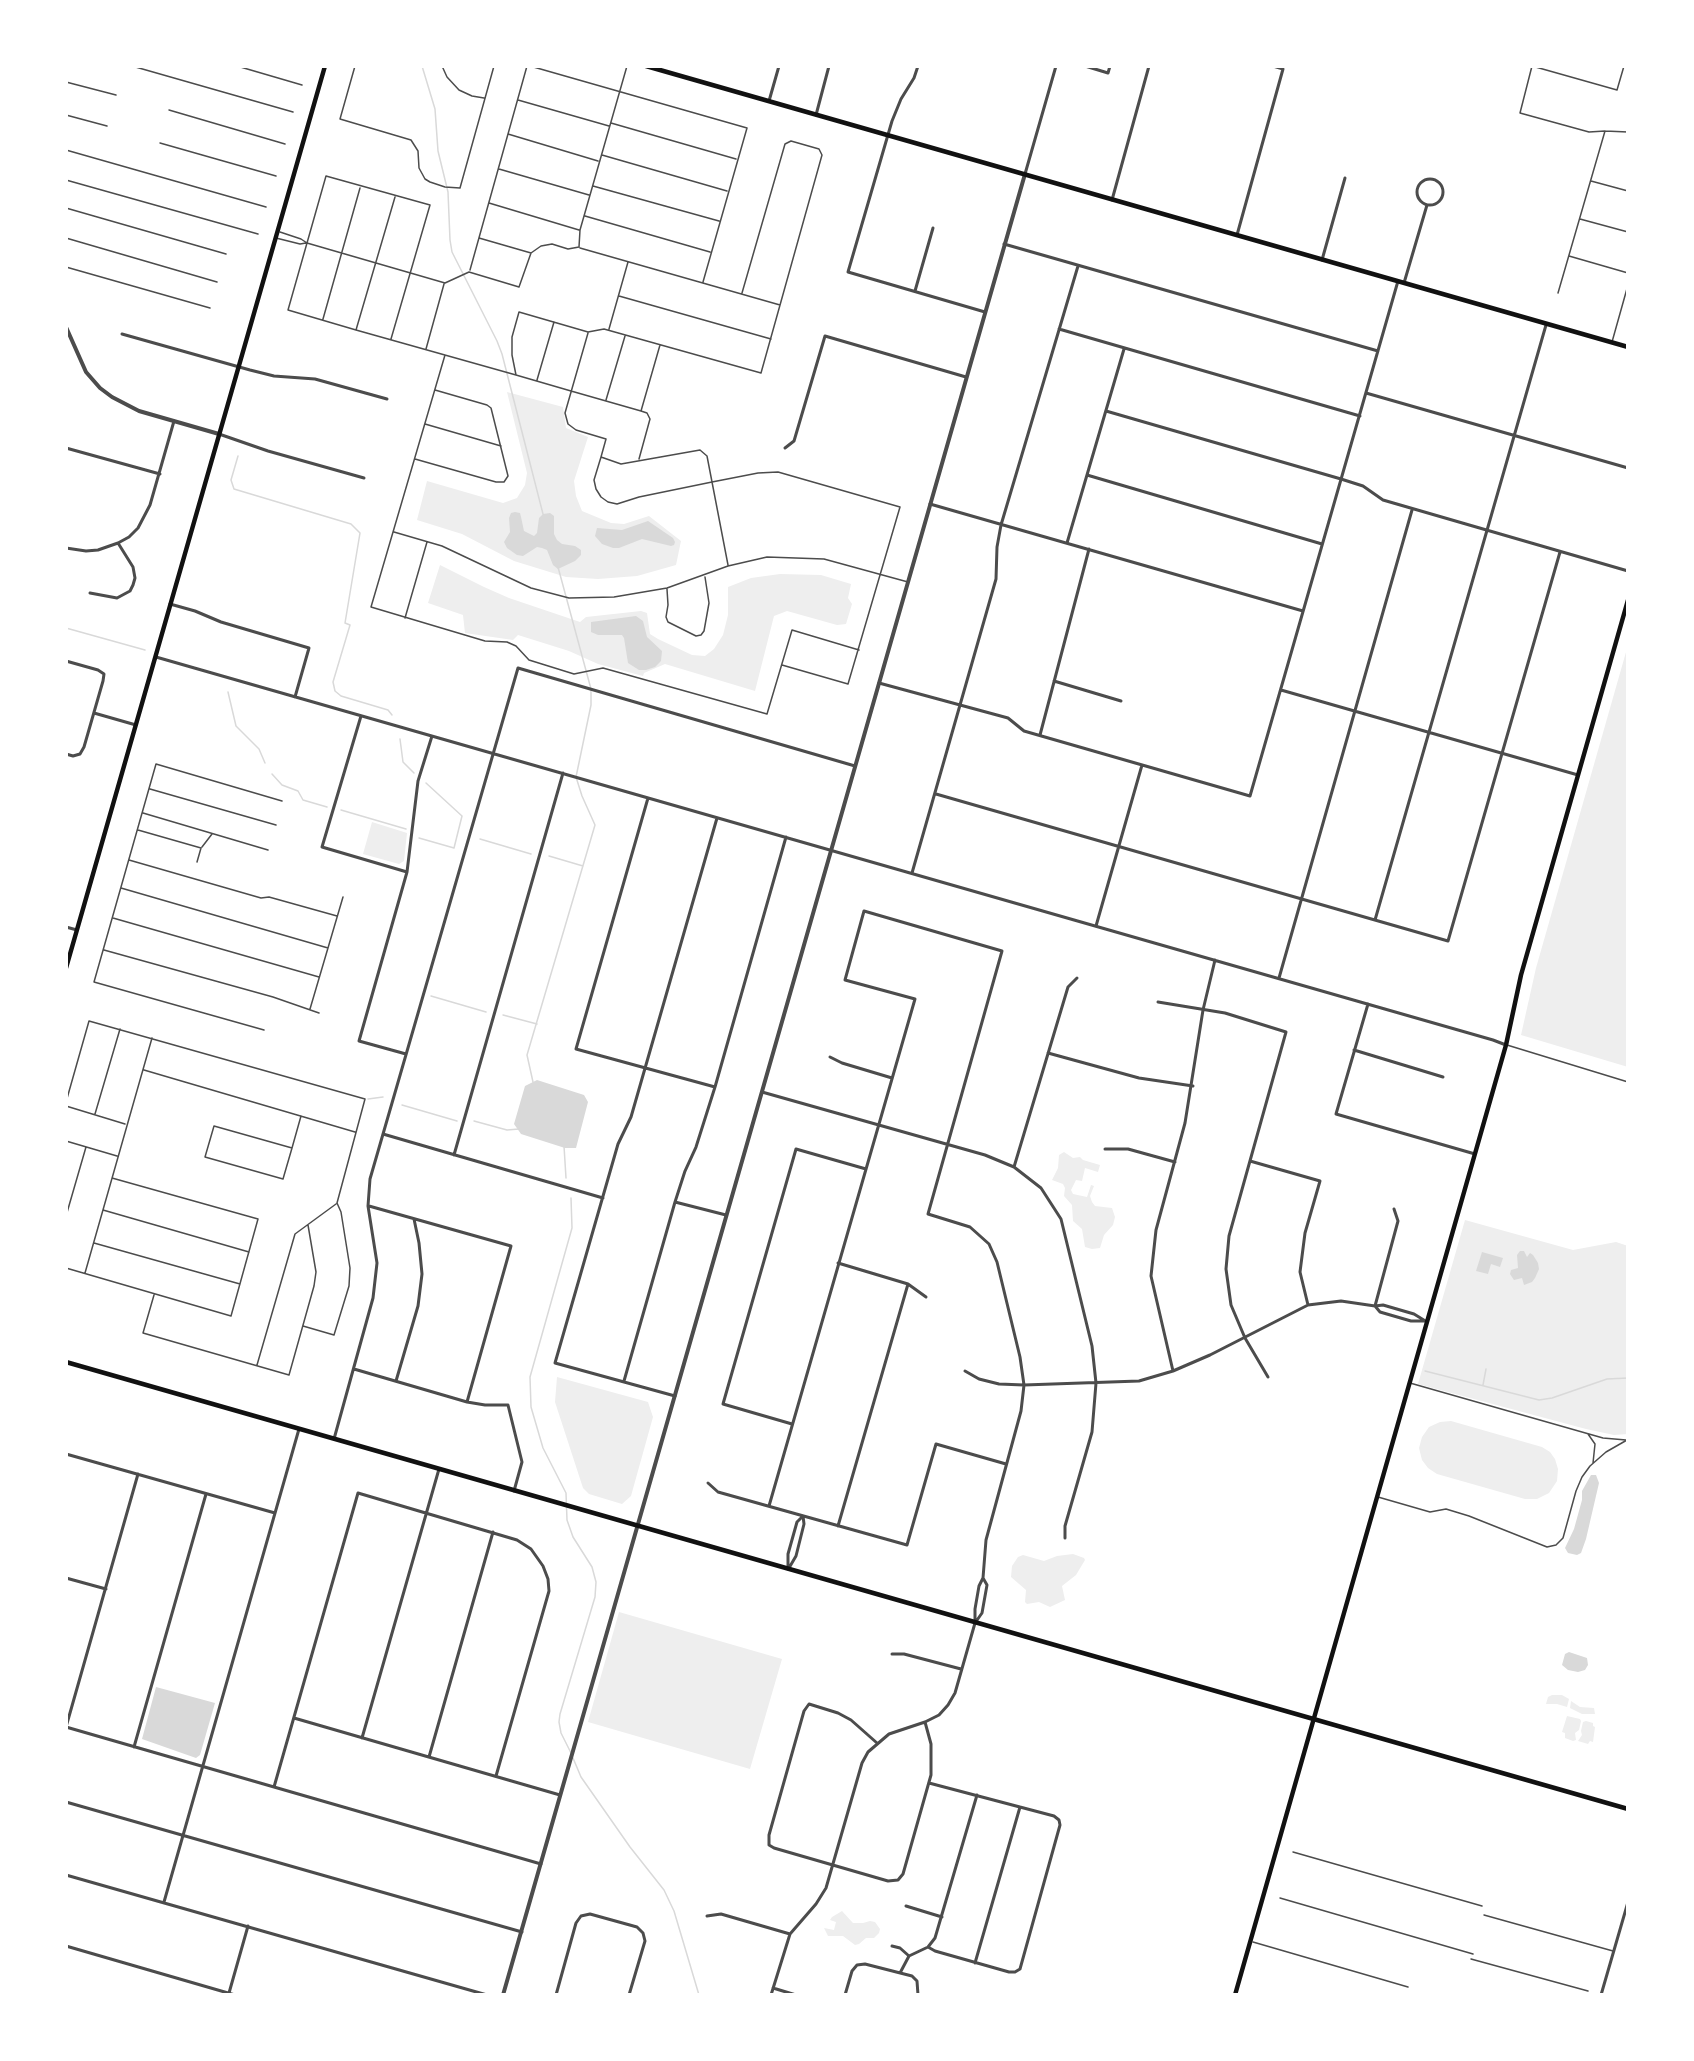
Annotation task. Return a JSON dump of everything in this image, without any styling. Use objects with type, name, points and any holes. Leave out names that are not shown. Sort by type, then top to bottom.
[{"type":"main road","points":[[66,968],[325,66]]},
{"type":"main road","points":[[646,66],[1628,347]]},
{"type":"main road","points":[[1235,1995],[1506,1045],[1521,975],[1628,600]]},
{"type":"main road","points":[[66,1362],[1628,1809]]},
{"type":"street","points":[[769,101],[779,66]]},
{"type":"street","points":[[816,115],[829,66]]},
{"type":"street","points":[[918,66],[898,106],[888,135],[848,272],[985,312]]},
{"type":"street","points":[[503,1995],[1056,66]]},
{"type":"street","points":[[1085,66],[1108,73],[1110,66]]},
{"type":"street","points":[[1112,200],[1149,66]]},
{"type":"street","points":[[1237,236],[1283,69],[1273,66]]},
{"type":"street","points":[[1322,260],[1345,178]]},
{"type":"street","points":[[1431,178],[1442,185],[1443,194],[1439,202],[1427,205],[1422,203],[1417,196],[1417,188],[1422,181],[1431,178]]},
{"type":"street","points":[[1404,283],[1427,205]]},
{"type":"street","points":[[915,291],[933,228]]},
{"type":"street","points":[[1004,244],[1378,351]]},
{"type":"street","points":[[912,873],[996,579],[997,547],[1001,525],[1078,266]]},
{"type":"street","points":[[879,683],[1008,718],[1024,730],[1250,796],[1398,281]]},
{"type":"street","points":[[1375,920],[1546,324]]},
{"type":"street","points":[[66,327],[82,364],[100,388],[118,402],[268,451],[364,478]]},
{"type":"street","points":[[1059,329],[1360,416]]},
{"type":"street","points":[[122,334],[274,376],[315,379],[387,399]]},
{"type":"street","points":[[785,448],[794,441],[825,336],[966,377]]},
{"type":"street","points":[[1067,543],[1124,349]]},
{"type":"street","points":[[1366,393],[1628,468]]},
{"type":"street","points":[[1106,411],[1363,486],[1383,500],[1628,571]]},
{"type":"street","points":[[66,548],[98,550],[129,537],[145,517],[160,474],[174,421]]},
{"type":"street","points":[[66,448],[160,474]]},
{"type":"street","points":[[1087,475],[1322,544]]},
{"type":"street","points":[[930,504],[1304,611]]},
{"type":"street","points":[[1279,978],[1413,509]]},
{"type":"street","points":[[90,593],[117,598],[130,591],[135,578],[133,567],[118,543]]},
{"type":"street","points":[[1040,735],[1089,549]]},
{"type":"street","points":[[936,794],[1448,941],[1560,552]]},
{"type":"street","points":[[170,604],[309,648],[295,697]]},
{"type":"street","points":[[155,657],[1506,1045]]},
{"type":"street","points":[[66,661],[98,670],[104,674],[104,681],[80,754],[73,756],[66,754]]},
{"type":"street","points":[[334,1439],[374,1298],[377,1263],[368,1206],[370,1179],[518,668],[855,766]]},
{"type":"street","points":[[1054,681],[1121,701]]},
{"type":"street","points":[[1281,690],[1578,775]]},
{"type":"street","points":[[94,713],[136,725]]},
{"type":"street","points":[[361,716],[322,847],[407,872]]},
{"type":"street","points":[[407,1055],[358,1041],[407,872],[418,781],[432,736]]},
{"type":"street","points":[[1096,926],[1142,765]]},
{"type":"street","points":[[454,1155],[564,773]]},
{"type":"street","points":[[648,798],[576,1048],[715,1087]]},
{"type":"street","points":[[675,1396],[555,1363],[618,1144],[631,1117],[717,818]]},
{"type":"street","points":[[624,1382],[675,1202],[715,1087],[786,837]]},
{"type":"street","points":[[769,1506],[915,999],[845,980],[864,911],[1002,951],[928,1214],[970,1227],[989,1244],[997,1262],[1020,1357],[1024,1385],[1021,1411],[986,1540],[983,1578],[979,1586],[974,1612],[975,1623]]},
{"type":"street","points":[[66,927],[77,930]]},
{"type":"street","points":[[1173,1371],[1150,1276],[1156,1230],[1175,1162],[1192,1086],[1203,1010],[1215,960]]},
{"type":"street","points":[[1014,1167],[1068,987],[1077,978]]},
{"type":"street","points":[[1158,1002],[1225,1013],[1286,1032],[1229,1236],[1226,1269],[1231,1305],[1245,1338],[1268,1377]]},
{"type":"street","points":[[1368,1004],[1336,1114],[1475,1154]]},
{"type":"street","points":[[1354,1050],[1443,1077]]},
{"type":"street","points":[[1048,1053],[1138,1078],[1192,1086]]},
{"type":"street","points":[[830,1057],[842,1064],[892,1078]]},
{"type":"street","points":[[762,1092],[985,1155],[1014,1167],[1041,1188],[1060,1219],[1092,1346],[1096,1383],[1092,1432],[1065,1526],[1065,1538]]},
{"type":"street","points":[[383,1134],[603,1198]]},
{"type":"street","points":[[792,1424],[723,1404],[796,1149],[866,1169]]},
{"type":"street","points":[[1105,1149],[1128,1149],[1175,1162]]},
{"type":"street","points":[[1250,1161],[1320,1181],[1305,1233],[1300,1272],[1308,1305]]},
{"type":"street","points":[[675,1202],[726,1215]]},
{"type":"street","points":[[368,1206],[511,1246],[467,1402]]},
{"type":"street","points":[[1375,1306],[1398,1221],[1394,1209]]},
{"type":"street","points":[[396,1381],[418,1306],[422,1274],[414,1218]]},
{"type":"street","points":[[838,1263],[908,1284],[926,1297]]},
{"type":"street","points":[[838,1526],[908,1284]]},
{"type":"street","points":[[965,1371],[979,1379],[999,1384],[1139,1381],[1173,1371],[1245,1338],[1308,1305],[1341,1301],[1383,1305],[1414,1314],[1427,1322]]},
{"type":"street","points":[[1375,1306],[1380,1312],[1411,1321],[1427,1322]]},
{"type":"street","points":[[354,1369],[467,1402],[508,1405],[522,1462],[514,1491]]},
{"type":"street","points":[[164,1902],[299,1429]]},
{"type":"street","points":[[708,1483],[717,1492],[907,1545],[936,1444],[1007,1464]]},
{"type":"street","points":[[66,1454],[275,1514]]},
{"type":"street","points":[[362,1738],[439,1469]]},
{"type":"street","points":[[138,1474],[66,1727],[541,1864]]},
{"type":"street","points":[[274,1787],[358,1493],[517,1540],[531,1549],[543,1566],[548,1578],[549,1591],[496,1776]]},
{"type":"street","points":[[134,1747],[206,1494]]},
{"type":"street","points":[[788,1569],[788,1554],[797,1522],[803,1516]]},
{"type":"street","points":[[788,1569],[796,1556],[804,1524],[803,1516]]},
{"type":"street","points":[[429,1757],[493,1533]]},
{"type":"street","points":[[66,1578],[106,1589]]},
{"type":"street","points":[[771,1995],[790,1934],[816,1904],[826,1888],[862,1763],[868,1752],[889,1734],[939,1715],[955,1693],[975,1623],[982,1613],[987,1585],[983,1578]]},
{"type":"street","points":[[892,1654],[904,1654],[961,1669]]},
{"type":"street","points":[[877,1743],[851,1720],[838,1713],[809,1704],[804,1711],[769,1835],[769,1845],[888,1881],[898,1880],[903,1874],[931,1775],[931,1744],[925,1722]]},
{"type":"street","points":[[294,1718],[560,1795]]},
{"type":"street","points":[[928,1947],[1009,1972],[1020,1969],[1060,1825],[1059,1820],[1054,1816],[929,1783]]},
{"type":"street","points":[[900,1973],[909,1956],[928,1947],[936,1938],[977,1795]]},
{"type":"street","points":[[66,1802],[522,1932]]},
{"type":"street","points":[[975,1963],[1020,1807]]},
{"type":"street","points":[[66,1875],[487,1995]]},
{"type":"street","points":[[1601,1995],[1628,1902]]},
{"type":"street","points":[[906,1906],[942,1917]]},
{"type":"street","points":[[556,1995],[576,1923],[581,1916],[590,1914],[637,1927],[644,1933],[645,1941],[629,1995]]},
{"type":"street","points":[[708,1916],[721,1914],[790,1934]]},
{"type":"street","points":[[228,1994],[248,1926]]},
{"type":"street","points":[[892,1946],[900,1948],[909,1956]]},
{"type":"street","points":[[66,1947],[235,1995]]},
{"type":"street","points":[[845,1995],[856,1965],[866,1964],[912,1976],[917,1981],[918,1995]]},
{"type":"street","points":[[773,1988],[796,1995]]},
{"type":"lane","points":[[132,66],[294,112]]},
{"type":"lane","points":[[237,66],[302,84]]},
{"type":"lane","points":[[355,66],[340,119],[411,140],[418,151],[419,168],[425,179],[445,187],[460,188],[494,66]]},
{"type":"lane","points":[[442,66],[447,77],[459,90],[484,98]]},
{"type":"lane","points":[[277,231],[302,239],[307,243],[445,283],[461,277],[468,272],[528,66],[747,128],[703,282]]},
{"type":"lane","points":[[579,248],[580,230],[627,66]]},
{"type":"lane","points":[[1624,66],[1617,90],[1532,66],[1520,113],[1589,132],[1628,132]]},
{"type":"lane","points":[[66,82],[116,95]]},
{"type":"lane","points":[[517,100],[609,126]]},
{"type":"lane","points":[[169,110],[285,144]]},
{"type":"lane","points":[[66,115],[107,126]]},
{"type":"lane","points":[[610,123],[738,159]]},
{"type":"lane","points":[[1558,293],[1605,131]]},
{"type":"lane","points":[[507,134],[600,161]]},
{"type":"lane","points":[[516,375],[512,355],[512,337],[519,312],[588,332],[609,330],[761,374],[822,155],[819,149],[791,141],[785,144],[742,293]]},
{"type":"lane","points":[[160,142],[276,176]]},
{"type":"lane","points":[[66,150],[266,207]]},
{"type":"lane","points":[[601,154],[729,191]]},
{"type":"lane","points":[[498,169],[590,195]]},
{"type":"lane","points":[[391,339],[430,205],[326,176],[288,310],[647,413],[650,419],[639,459]]},
{"type":"lane","points":[[66,180],[258,234]]},
{"type":"lane","points":[[1590,180],[1628,191]]},
{"type":"lane","points":[[592,185],[720,222]]},
{"type":"lane","points":[[322,320],[360,186]]},
{"type":"lane","points":[[356,330],[395,196]]},
{"type":"lane","points":[[488,203],[580,230]]},
{"type":"lane","points":[[66,208],[226,254]]},
{"type":"lane","points":[[584,216],[711,252]]},
{"type":"lane","points":[[1580,219],[1628,232]]},
{"type":"lane","points":[[275,237],[300,244],[307,243]]},
{"type":"lane","points":[[66,238],[217,282]]},
{"type":"lane","points":[[478,238],[531,253]]},
{"type":"lane","points":[[468,272],[519,287],[531,253],[541,246],[552,244],[568,249],[579,248],[628,261],[781,305]]},
{"type":"lane","points":[[1569,256],[1628,273]]},
{"type":"lane","points":[[609,330],[628,261]]},
{"type":"lane","points":[[66,267],[210,308]]},
{"type":"lane","points":[[426,349],[445,283]]},
{"type":"lane","points":[[1612,343],[1628,285]]},
{"type":"lane","points":[[619,296],[771,339]]},
{"type":"lane","points":[[537,381],[554,322]]},
{"type":"lane","points":[[588,332],[565,413],[568,424],[576,430],[606,439],[594,480],[601,497],[608,502],[625,503],[639,497],[712,482],[759,473],[778,472],[900,507],[848,684],[782,664]]},
{"type":"lane","points":[[606,401],[625,335]]},
{"type":"lane","points":[[640,411],[660,345]]},
{"type":"lane","points":[[445,355],[371,607],[485,641],[507,642],[516,646],[529,660],[574,674],[603,668],[767,714],[792,630],[859,650]]},
{"type":"lane","points":[[414,458],[496,482],[504,482],[508,476],[491,408],[434,390]]},
{"type":"lane","points":[[424,424],[501,446]]},
{"type":"lane","points":[[601,458],[621,464],[700,450],[707,456],[728,566]]},
{"type":"lane","points":[[393,532],[442,546],[531,588],[569,598],[614,597],[667,588],[728,566],[767,557],[824,559],[908,582]]},
{"type":"lane","points":[[405,618],[428,542]]},
{"type":"lane","points":[[667,588],[668,622],[696,636],[701,635],[704,631],[709,603],[705,576]]},
{"type":"lane","points":[[264,1030],[94,982],[156,764],[282,801]]},
{"type":"lane","points":[[149,789],[276,825]]},
{"type":"lane","points":[[142,813],[268,850]]},
{"type":"lane","points":[[137,829],[201,848]]},
{"type":"lane","points":[[197,862],[201,848],[212,833]]},
{"type":"lane","points":[[128,860],[261,898],[269,897],[337,916]]},
{"type":"lane","points":[[120,888],[328,948]]},
{"type":"lane","points":[[310,1009],[343,897]]},
{"type":"lane","points":[[112,918],[319,977]]},
{"type":"lane","points":[[103,950],[319,1012]]},
{"type":"lane","points":[[66,1102],[89,1021],[365,1099],[337,1203],[296,1234],[257,1366]]},
{"type":"lane","points":[[95,1114],[120,1029]]},
{"type":"lane","points":[[84,1274],[152,1038]]},
{"type":"lane","points":[[1506,1045],[1628,1082]]},
{"type":"lane","points":[[143,1070],[356,1132]]},
{"type":"lane","points":[[66,1106],[127,1124]]},
{"type":"lane","points":[[292,1148],[214,1126],[205,1157],[283,1179],[292,1148],[301,1116]]},
{"type":"lane","points":[[66,1141],[118,1157]]},
{"type":"lane","points":[[66,1216],[86,1147]]},
{"type":"lane","points":[[66,1268],[231,1316],[258,1219],[112,1178]]},
{"type":"lane","points":[[303,1326],[334,1335],[349,1287],[350,1268],[341,1212],[337,1203]]},
{"type":"lane","points":[[103,1210],[249,1252]]},
{"type":"lane","points":[[154,1294],[143,1333],[289,1375],[316,1272],[308,1225]]},
{"type":"lane","points":[[93,1243],[240,1284]]},
{"type":"lane","points":[[1409,1383],[1603,1438],[1628,1440]]},
{"type":"lane","points":[[1587,1433],[1595,1444],[1593,1464]]},
{"type":"lane","points":[[1377,1497],[1430,1512],[1446,1509],[1547,1547],[1556,1545],[1563,1538],[1576,1491],[1590,1466],[1606,1452],[1628,1440]]},
{"type":"lane","points":[[1293,1852],[1482,1906]]},
{"type":"lane","points":[[1280,1898],[1473,1954]]},
{"type":"lane","points":[[1484,1914],[1614,1952]]},
{"type":"lane","points":[[1250,1941],[1408,1987]]},
{"type":"lane","points":[[1471,1959],[1588,1991]]},
{"type":"shaded area","points":[[507,392],[563,407],[566,428],[588,437],[574,481],[576,496],[582,511],[611,523],[624,524],[649,516],[681,541],[676,565],[637,576],[598,579],[566,577],[514,561],[462,534],[417,520],[427,481],[503,503],[517,498],[525,485],[527,473]]},
{"type":"shaded area","points":[[511,513],[520,513],[524,531],[534,536],[537,533],[539,518],[543,514],[550,513],[554,516],[554,534],[557,540],[562,544],[575,546],[581,550],[581,555],[575,561],[558,569],[553,565],[547,550],[542,548],[537,547],[523,556],[517,555],[507,548],[504,542],[510,532],[509,518]]},
{"type":"shaded area","points":[[648,521],[673,538],[674,545],[642,539],[613,548],[602,544],[595,536],[597,528],[622,530]]},
{"type":"shaded area","points":[[440,565],[509,598],[580,622],[586,617],[641,611],[647,613],[650,634],[692,655],[705,656],[714,649],[723,635],[728,615],[728,587],[751,578],[780,574],[821,575],[851,584],[848,598],[852,604],[846,624],[837,625],[787,611],[774,616],[755,691],[665,664],[644,673],[643,676],[598,664],[569,651],[518,635],[513,640],[465,633],[463,615],[428,603]]},
{"type":"shaded area","points":[[636,616],[643,621],[647,637],[662,651],[661,661],[655,667],[646,670],[639,670],[628,663],[622,635],[598,635],[591,632],[591,622]]},
{"type":"shaded area","points":[[1628,645],[1628,1067],[1521,1035],[1536,968]]},
{"type":"shaded area","points":[[372,822],[407,833],[404,861],[399,864],[363,854]]},
{"type":"shaded area","points":[[537,1080],[584,1095],[588,1102],[576,1148],[565,1148],[521,1134],[514,1124],[525,1086]]},
{"type":"shaded area","points":[[1064,1152],[1073,1158],[1080,1157],[1100,1165],[1098,1172],[1085,1168],[1082,1181],[1076,1180],[1071,1190],[1073,1194],[1087,1197],[1091,1185],[1094,1186],[1090,1196],[1095,1206],[1112,1208],[1115,1217],[1113,1225],[1104,1235],[1100,1248],[1085,1247],[1082,1229],[1073,1221],[1072,1205],[1064,1196],[1065,1188],[1063,1184],[1052,1180],[1058,1168],[1059,1155]]},
{"type":"shaded area","points":[[1465,1220],[1573,1250],[1616,1242],[1628,1246],[1628,1434],[1614,1435],[1586,1429],[1418,1384]]},
{"type":"shaded area","points":[[1520,1251],[1524,1251],[1527,1257],[1530,1253],[1533,1255],[1539,1269],[1532,1282],[1524,1285],[1522,1278],[1514,1280],[1510,1274],[1511,1270],[1518,1268],[1517,1255]]},
{"type":"shaded area","points":[[1482,1252],[1503,1258],[1500,1267],[1491,1264],[1488,1274],[1476,1271]]},
{"type":"shaded area","points":[[557,1377],[648,1402],[653,1417],[631,1496],[622,1504],[589,1494],[583,1488],[555,1402]]},
{"type":"shaded area","points":[[1451,1421],[1542,1447],[1555,1459],[1558,1469],[1557,1481],[1549,1493],[1537,1499],[1525,1499],[1437,1474],[1422,1460],[1419,1448],[1422,1437],[1429,1427],[1440,1422]]},
{"type":"shaded area","points":[[1591,1475],[1596,1475],[1599,1483],[1586,1539],[1581,1553],[1577,1555],[1568,1553],[1565,1548],[1574,1529],[1582,1500],[1582,1491]]},
{"type":"shaded area","points":[[1073,1554],[1085,1560],[1076,1575],[1062,1586],[1065,1600],[1050,1607],[1039,1602],[1027,1604],[1025,1602],[1026,1590],[1011,1577],[1012,1566],[1018,1557],[1023,1555],[1044,1561],[1057,1556]]},
{"type":"shaded area","points":[[619,1612],[782,1659],[750,1769],[588,1722]]},
{"type":"shaded area","points":[[1569,1652],[1587,1658],[1588,1665],[1585,1670],[1578,1672],[1568,1670],[1562,1665],[1565,1654]]},
{"type":"shaded area","points":[[156,1687],[215,1703],[200,1755],[196,1758],[142,1739]]},
{"type":"shaded area","points":[[1562,1695],[1569,1699],[1567,1707],[1546,1704],[1548,1697]]},
{"type":"shaded area","points":[[1571,1701],[1580,1707],[1594,1708],[1595,1714],[1582,1714],[1570,1708]]},
{"type":"shaded area","points":[[1567,1716],[1581,1721],[1579,1730],[1575,1733],[1576,1740],[1573,1741],[1565,1738],[1565,1733],[1562,1732]]},
{"type":"shaded area","points":[[1583,1722],[1593,1723],[1595,1727],[1593,1742],[1590,1741],[1588,1744],[1578,1741],[1582,1735]]},
{"type":"shaded area","points":[[842,1911],[853,1923],[875,1922],[880,1929],[879,1933],[874,1938],[866,1938],[855,1945],[843,1936],[828,1936],[824,1928],[834,1930],[836,1922],[830,1920]]},
{"type":"waterway","points":[[422,66],[435,109],[438,151],[448,192],[452,252],[502,354],[543,514]]},
{"type":"waterway","points":[[238,456],[231,480],[234,489],[351,524],[360,533],[345,623],[350,625],[333,682],[335,691],[341,696],[388,710],[392,715]]},
{"type":"waterway","points":[[533,1082],[527,1055],[595,825],[576,777],[591,705],[591,689],[558,567]]},
{"type":"waterway","points":[[66,628],[145,650]]},
{"type":"waterway","points":[[228,692],[236,726],[259,749],[265,763]]},
{"type":"waterway","points":[[400,739],[403,762],[414,773]]},
{"type":"waterway","points":[[272,774],[282,785],[298,791],[303,800],[327,807]]},
{"type":"waterway","points":[[419,838],[454,848],[462,816],[426,783]]},
{"type":"waterway","points":[[341,810],[406,829]]},
{"type":"waterway","points":[[480,839],[531,854]]},
{"type":"waterway","points":[[549,856],[583,866]]},
{"type":"waterway","points":[[431,996],[486,1012]]},
{"type":"waterway","points":[[503,1015],[537,1024]]},
{"type":"waterway","points":[[368,1099],[383,1097]]},
{"type":"waterway","points":[[402,1105],[457,1121]]},
{"type":"waterway","points":[[474,1121],[507,1130],[519,1129]]},
{"type":"waterway","points":[[564,1146],[566,1178]]},
{"type":"waterway","points":[[571,1198],[572,1228],[530,1377],[531,1407],[543,1448],[566,1493],[567,1520],[573,1537],[592,1567],[596,1582],[595,1597],[560,1714],[561,1733],[571,1753]]},
{"type":"waterway","points":[[1483,1385],[1486,1369]]},
{"type":"waterway","points":[[1425,1371],[1539,1400],[1552,1398],[1607,1379],[1628,1378]]},
{"type":"waterway","points":[[573,1758],[581,1777],[630,1847],[664,1890],[674,1911],[699,1995]]}]
